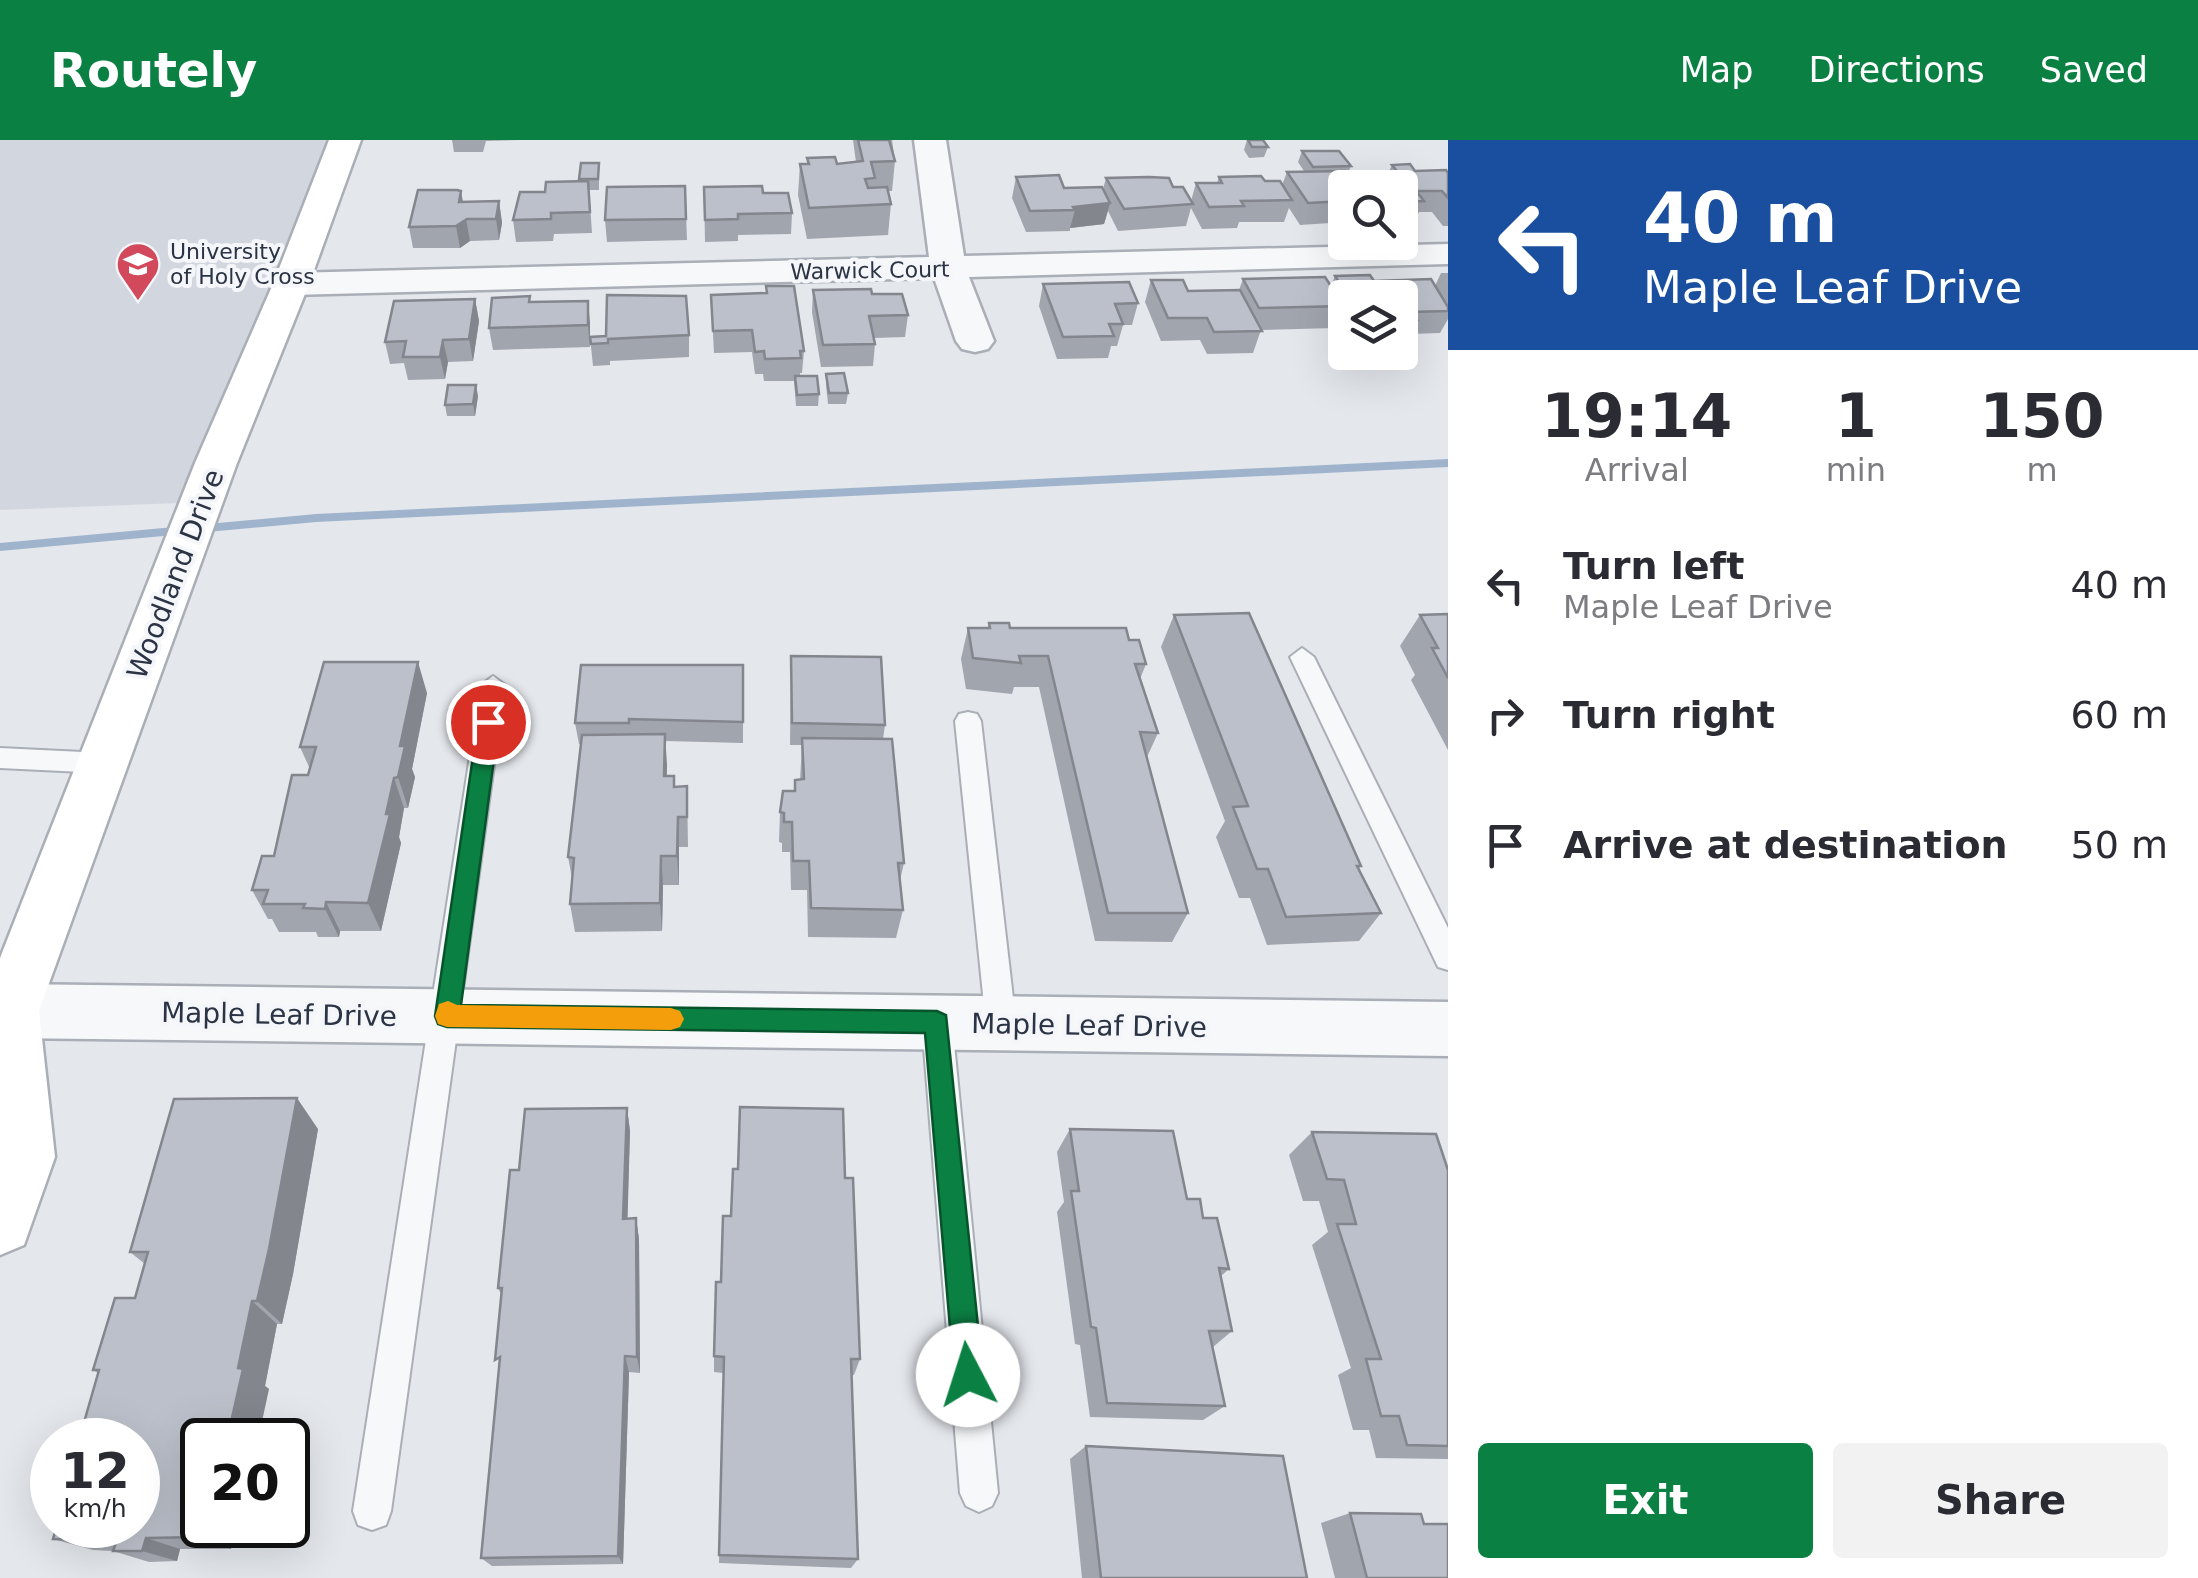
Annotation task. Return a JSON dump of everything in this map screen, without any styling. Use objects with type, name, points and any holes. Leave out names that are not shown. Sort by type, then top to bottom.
[{"type":"main road","name":"Woodland Drive","points":[[0,1222],[23,1157],[5,1016],[345,140]]},
{"type":"street","points":[[930,140],[948,268],[976,341]]},
{"type":"street","name":"Warwick Court","points":[[291,284],[1448,254]]},
{"type":"street","name":"Maple Leaf Drive","points":[[5,1016],[447,1016],[1448,1030]]},
{"type":"lane","points":[[1302,657],[1448,958]]},
{"type":"lane","points":[[372,1511],[493,685]]},
{"type":"lane","points":[[968,721],[1001,1024]]},
{"type":"lane","points":[[0,758],[103,763]]},
{"type":"lane","points":[[937,1022],[979,1493]]},
{"type":"shaded area","name":"University of Holy Cross","points":[[0,140],[334,140],[203,502],[0,510]]},
{"type":"building","points":[[858,140],[889,140],[895,161],[871,162],[875,178],[865,179],[868,188],[887,187],[891,204],[809,208],[800,164],[809,164],[807,158],[835,157],[837,164],[863,161]]},
{"type":"building","points":[[1248,140],[1263,140],[1268,147],[1252,147]]},
{"type":"building","points":[[1302,151],[1339,151],[1351,166],[1313,167]]},
{"type":"building","points":[[581,163],[599,163],[598,179],[579,179]]},
{"type":"building","points":[[1410,164],[1414,170],[1396,170],[1392,165]]},
{"type":"building","points":[[1446,170],[1448,198],[1442,191],[1418,191],[1418,171]]},
{"type":"building","points":[[1328,171],[1328,202],[1308,203],[1287,172]]},
{"type":"building","points":[[1059,175],[1064,188],[1102,187],[1110,203],[1073,207],[1075,210],[1030,211],[1016,177]]},
{"type":"building","points":[[1261,176],[1265,181],[1280,181],[1292,200],[1241,201],[1244,206],[1209,207],[1196,183],[1222,183],[1219,177]]},
{"type":"building","points":[[1106,178],[1169,178],[1173,187],[1183,187],[1193,204],[1124,209]]},
{"type":"building","points":[[588,181],[590,212],[551,213],[551,219],[513,220],[520,192],[545,192],[546,182]]},
{"type":"building","points":[[685,186],[686,219],[605,220],[607,187]]},
{"type":"building","points":[[762,186],[763,193],[788,193],[792,213],[738,214],[738,219],[705,220],[704,187]]},
{"type":"building","points":[[418,190],[461,191],[459,202],[499,201],[496,219],[467,219],[456,226],[409,227]]},
{"type":"building","points":[[1370,275],[1373,280],[1338,280],[1335,276]]},
{"type":"building","points":[[1325,277],[1328,306],[1259,308],[1243,279]]},
{"type":"building","points":[[1431,279],[1448,311],[1418,312],[1418,280],[1402,280]]},
{"type":"building","points":[[1151,280],[1183,280],[1188,291],[1240,290],[1262,331],[1214,332],[1207,318],[1168,318]]},
{"type":"building","points":[[1129,282],[1138,303],[1115,304],[1123,324],[1109,324],[1114,336],[1063,337],[1043,284]]},
{"type":"building","points":[[766,286],[794,286],[804,351],[800,351],[801,358],[765,359],[764,351],[755,352],[752,330],[713,331],[711,295],[767,293]]},
{"type":"building","points":[[871,289],[872,294],[902,294],[908,315],[869,316],[875,344],[823,345],[813,290]]},
{"type":"building","points":[[607,295],[686,296],[689,335],[608,339],[608,343],[591,344],[590,337],[606,336]]},
{"type":"building","points":[[530,296],[529,302],[588,301],[588,325],[489,328],[492,298]]},
{"type":"building","points":[[475,299],[469,339],[443,340],[440,357],[403,357],[406,341],[385,342],[394,301]]},
{"type":"building","points":[[844,373],[848,393],[829,393],[826,374]]},
{"type":"building","points":[[795,376],[817,376],[819,394],[797,395]]},
{"type":"building","points":[[448,385],[476,385],[473,404],[445,405]]},
{"type":"building","points":[[1249,613],[1361,866],[1357,866],[1381,913],[1286,917],[1268,869],[1257,869],[1233,807],[1248,806],[1174,615]]},
{"type":"building","points":[[1448,614],[1448,678],[1432,648],[1438,648],[1420,615]]},
{"type":"building","points":[[989,623],[1009,623],[1010,628],[1126,628],[1129,640],[1139,640],[1146,664],[1135,664],[1158,733],[1140,732],[1188,913],[1108,913],[1048,656],[1019,656],[1021,663],[973,658],[968,628],[990,628]]},
{"type":"building","points":[[791,656],[881,657],[885,725],[792,723]]},
{"type":"building","points":[[324,662],[418,662],[400,746],[405,746],[398,777],[394,778],[386,814],[390,814],[368,903],[326,902],[325,909],[303,908],[305,904],[263,904],[268,890],[252,890],[262,856],[274,856],[292,775],[308,775],[316,747],[300,747]]},
{"type":"building","points":[[581,665],[743,665],[743,722],[629,719],[629,723],[575,723]]},
{"type":"building","points":[[665,734],[664,776],[674,776],[674,787],[687,786],[687,817],[678,817],[677,856],[661,856],[660,903],[570,904],[574,858],[568,857],[582,735]]},
{"type":"building","points":[[802,738],[892,739],[904,863],[898,863],[903,910],[811,908],[809,861],[793,861],[792,822],[784,822],[784,813],[780,812],[783,791],[795,791],[795,780],[804,779]]},
{"type":"building","points":[[297,1098],[269,1249],[257,1301],[252,1301],[238,1368],[243,1369],[232,1418],[180,1418],[180,1537],[160,1538],[160,1418],[85,1418],[99,1370],[93,1370],[115,1298],[135,1298],[148,1252],[130,1252],[174,1099]]},
{"type":"building","points":[[740,1107],[843,1109],[845,1178],[853,1178],[860,1359],[851,1359],[858,1559],[719,1555],[724,1357],[714,1356],[716,1282],[721,1282],[723,1216],[731,1216],[733,1169],[738,1169]]},
{"type":"building","points":[[627,1108],[623,1219],[636,1218],[637,1357],[625,1356],[618,1556],[481,1558],[500,1357],[495,1360],[502,1288],[498,1288],[510,1170],[519,1170],[525,1109]]},
{"type":"building","points":[[1070,1129],[1173,1131],[1187,1199],[1200,1199],[1203,1218],[1217,1218],[1229,1269],[1219,1268],[1232,1331],[1209,1331],[1225,1406],[1107,1403],[1096,1328],[1091,1327],[1071,1191],[1079,1191]]},
{"type":"building","points":[[1312,1132],[1436,1134],[1448,1170],[1448,1446],[1407,1445],[1399,1416],[1381,1416],[1366,1359],[1381,1359],[1337,1224],[1356,1224],[1344,1180],[1327,1179]]},
{"type":"building","points":[[1086,1446],[1283,1456],[1307,1578],[1101,1578]]},
{"type":"building","points":[[1350,1513],[1421,1514],[1424,1524],[1448,1524],[1448,1578],[1367,1578]]},
{"type":"building","points":[[114,1548],[143,1548],[142,1551],[113,1551]]},
{"type":"waterway","points":[[0,547],[316,518],[1448,463]]},
{"type":"slow traffic","points":[[448,1012],[447,1016],[671,1019]]},
{"type":"place","name":"University of Holy Cross","points":[[138,302]]},
{"type":"route","points":[[488,722],[447,1016],[937,1022],[968,1375]]}]
